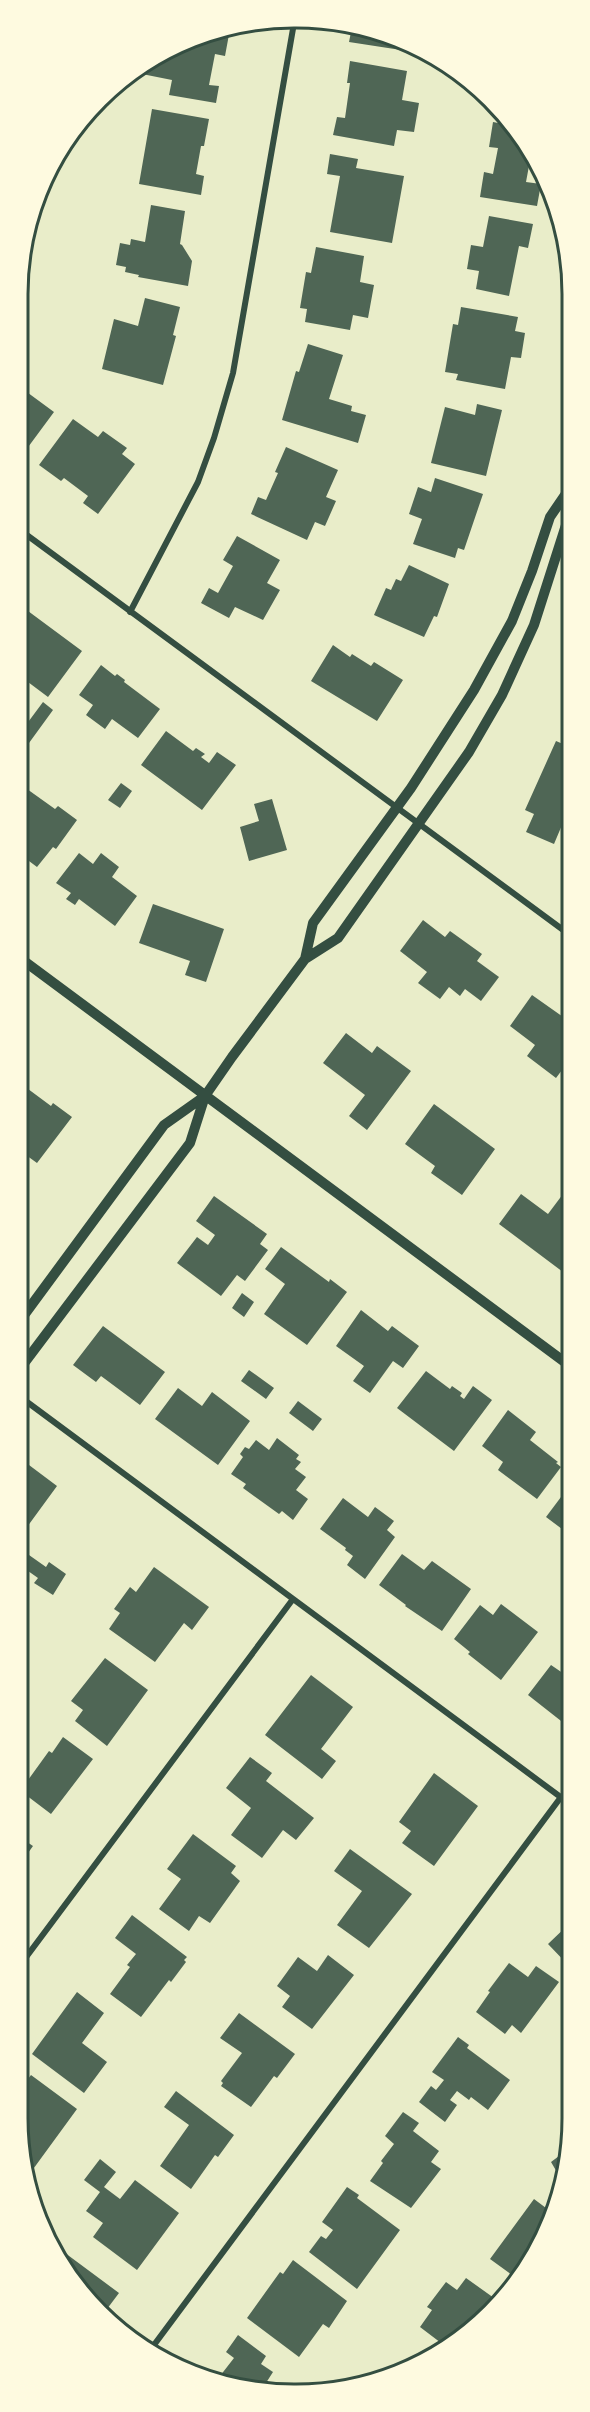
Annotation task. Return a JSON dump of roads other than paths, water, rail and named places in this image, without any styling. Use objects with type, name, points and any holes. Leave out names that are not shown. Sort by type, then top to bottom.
[{"type":"street","points":[[130,612],[198,483],[233,373],[293,28]]},
{"type":"street","points":[[305,959],[313,923],[397,808],[456,719],[512,621],[550,517],[562,500]]},
{"type":"street","points":[[28,536],[562,929]]},
{"type":"street","points":[[28,1358],[190,1143],[205,1096],[305,959],[338,938],[475,742],[502,695],[518,661],[547,589],[562,538]]},
{"type":"street","points":[[28,964],[562,1360]]},
{"type":"street","points":[[28,1310],[164,1125],[205,1096]]},
{"type":"street","points":[[28,1403],[561,1797],[155,2344]]},
{"type":"street","points":[[28,1955],[293,1599]]}]
